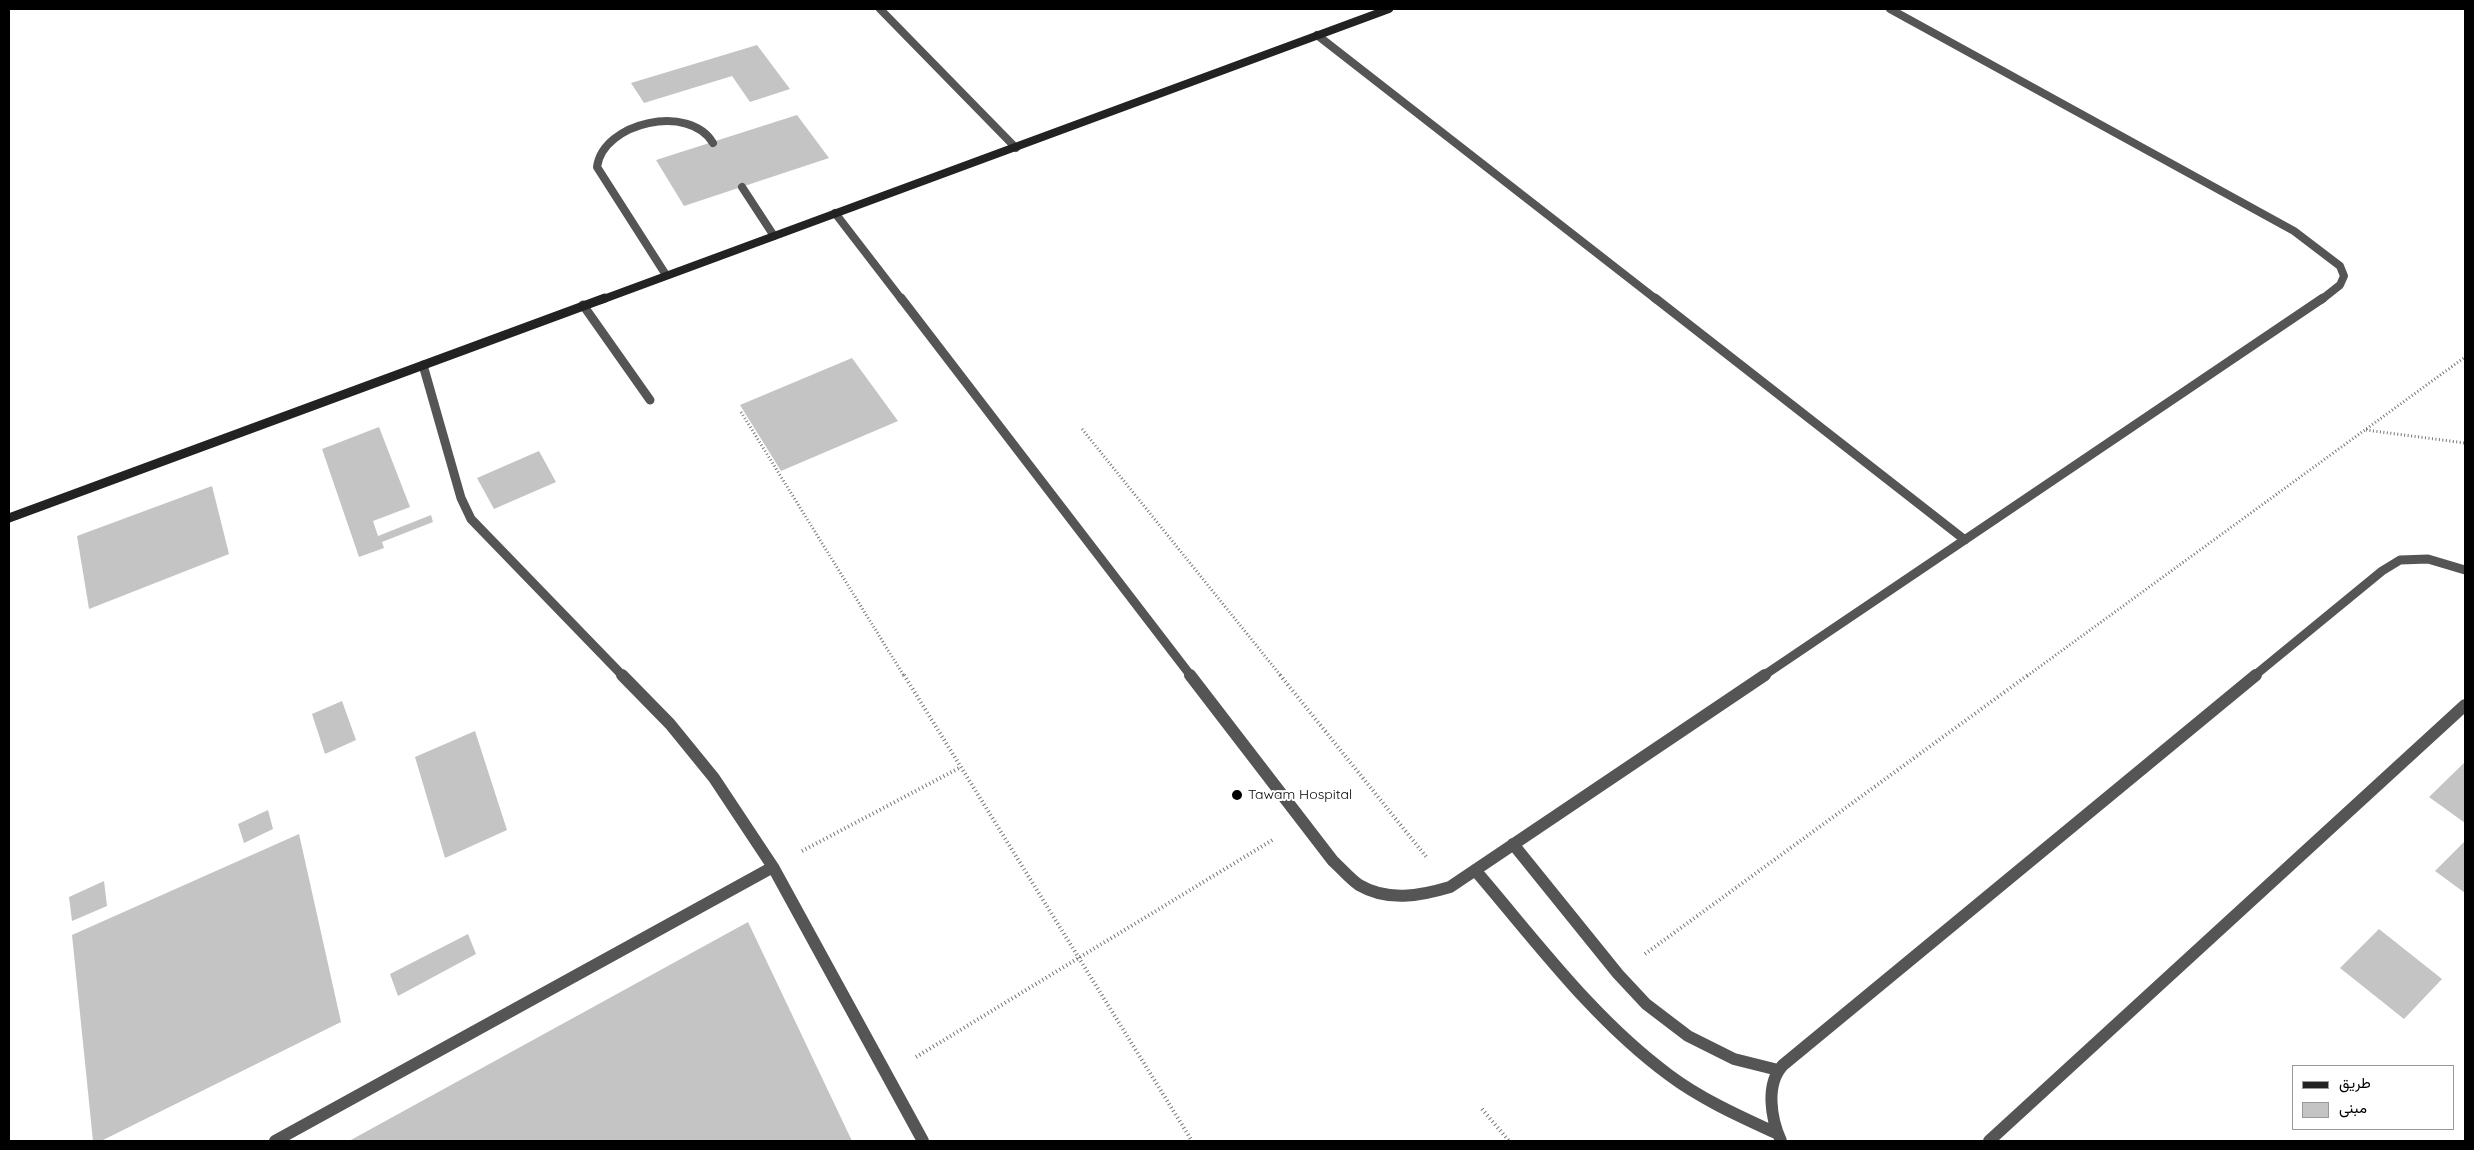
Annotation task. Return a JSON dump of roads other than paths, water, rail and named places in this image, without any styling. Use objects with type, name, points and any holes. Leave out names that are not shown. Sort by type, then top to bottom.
[{"type":"street","points":[[9,518],[583,304],[1016,148],[1389,9]]},
{"type":"lane","points":[[880,9],[1016,148]]},
{"type":"lane","points":[[835,213],[1333,861],[1359,885],[1394,897],[1424,895],[1450,888],[2331,293],[2340,285],[2344,276],[2340,266],[2294,231],[1890,9]]},
{"type":"lane","points":[[1317,35],[1965,540]]},
{"type":"lane","points":[[666,275],[597,166],[599,155],[607,144],[622,133],[660,122],[679,122],[695,126],[707,133],[713,143]]},
{"type":"lane","points":[[742,187],[774,236]]},
{"type":"lane","points":[[583,304],[650,400]]},
{"type":"lane","points":[[423,365],[461,498],[471,518],[692,749],[714,778],[773,867],[923,1141]]},
{"type":"lane","points":[[1779,1137],[1771,1099],[1778,1070],[2382,571],[2400,560],[2428,559],[2465,570]]},
{"type":"lane","points":[[1989,1141],[2465,705]]},
{"type":"lane","points":[[1513,844],[1618,974],[1646,1004],[1688,1036],[1734,1059],[1778,1070]]},
{"type":"lane","points":[[275,1141],[773,867]]},
{"type":"lane","points":[[1475,870],[1586,998],[1622,1034],[1668,1074],[1720,1108],[1779,1137]]},
{"type":"place","name":"Tawam Hospital","points":[[1237,795]]}]
